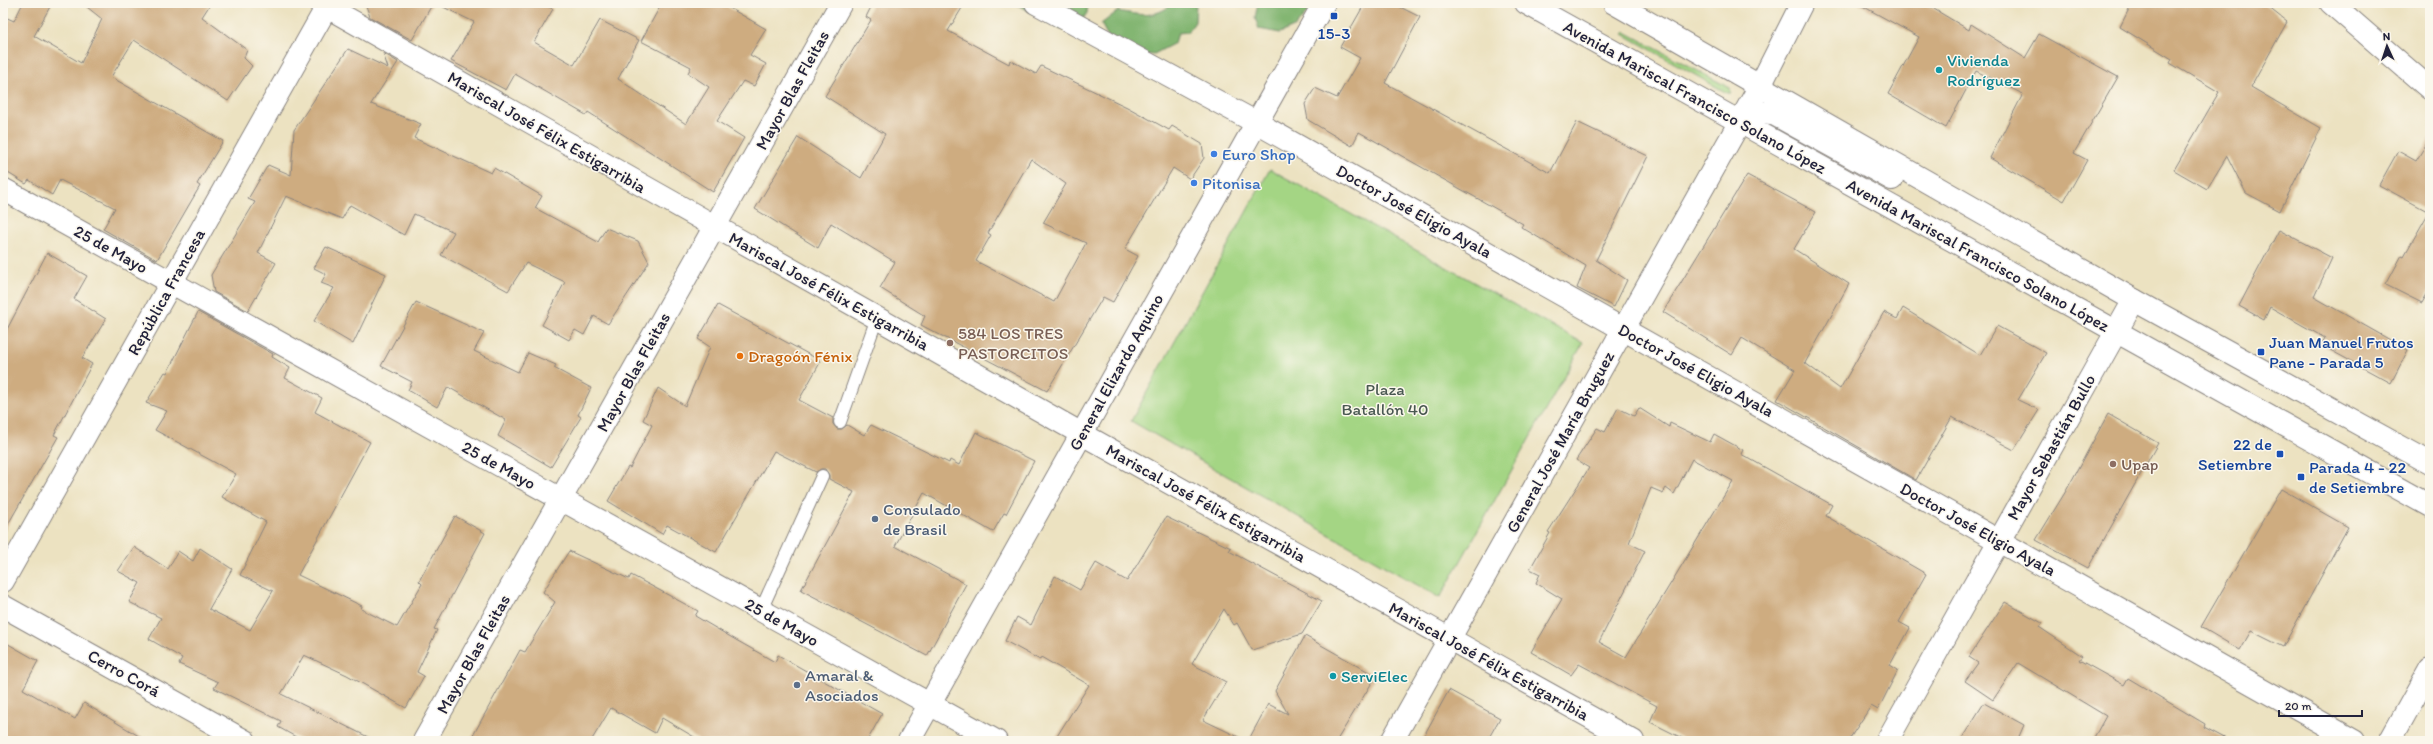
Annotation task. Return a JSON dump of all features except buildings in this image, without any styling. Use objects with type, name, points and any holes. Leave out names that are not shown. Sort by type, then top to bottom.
[{"type":"main road","name":"Mayor Blas Fleitas","points":[[424,741],[841,3]]},
{"type":"main road","name":"Doctor José Eligio Ayala","points":[[1036,3],[1257,123],[2354,741]]},
{"type":"main road","name":"General Elizardo Aquino","points":[[909,741],[1324,3]]},
{"type":"main road","name":"Avenida Mariscal Francisco Solano López","points":[[1526,3],[2430,506]]},
{"type":"main road","points":[[1614,3],[2134,300],[2430,463]]},
{"type":"main road","name":"General José María Bruguez","points":[[1392,741],[1760,86],[1802,3]]},
{"type":"main road","points":[[2331,3],[2430,89]]},
{"type":"main road","name":"Mariscal José Félix Estigarribia","points":[[325,4],[1082,434],[1633,741]]},
{"type":"main road","name":"República Francesa","points":[[3,581],[171,283],[325,4]]},
{"type":"main road","points":[[1739,122],[1750,113],[1772,113],[1962,217],[1985,225],[2013,230]]},
{"type":"main road","name":"25 de Mayo","points":[[3,189],[996,741]]},
{"type":"main road","name":"Mayor Sebastián Bullo","points":[[1887,741],[2115,331],[2134,300]]},
{"type":"main road","name":"Cerro Corá","points":[[3,606],[245,741]]},
{"type":"main road","points":[[2390,741],[2430,669]]},
{"type":"lane","points":[[840,422],[877,318]]},
{"type":"lane","points":[[760,610],[822,476]]},
{"type":"green space","points":[[1012,3],[1088,3],[1087,13],[1074,32],[1057,27],[1028,10]]},
{"type":"green space","points":[[1173,3],[1196,3],[1195,22],[1188,32],[1178,33],[1175,43],[1154,54],[1141,56],[1111,42],[1101,24],[1118,11],[1133,14],[1153,14],[1160,12]]},
{"type":"green space","points":[[1258,3],[1315,3],[1296,26],[1280,33],[1259,29],[1255,18]]},
{"type":"green space","points":[[1625,32],[1730,88],[1731,93],[1727,93],[1623,34]]},
{"type":"green space","name":"Plaza Batallón 40","points":[[1270,169],[1583,343],[1440,598],[1131,421]]},
{"type":"place","name":"15-3","points":[[1334,16]]},
{"type":"place","name":"Vivienda Rodríguez","points":[[1939,70]]},
{"type":"place","name":"Euro Shop","points":[[1214,154]]},
{"type":"place","name":"Pitonisa","points":[[1194,183]]},
{"type":"place","name":"584 LOS TRES PASTORCITOS","points":[[950,343]]},
{"type":"place","name":"Juan Manuel Frutos Pane - Parada 5","points":[[2261,352]]},
{"type":"place","name":"Dragoón Fénix","points":[[740,356]]},
{"type":"place","name":"22 de Setiembre","points":[[2280,454]]},
{"type":"place","name":"Upap","points":[[2113,464]]},
{"type":"place","name":"Parada 4 - 22 de Setiembre","points":[[2301,477]]},
{"type":"place","name":"Consulado de Brasil","points":[[875,519]]},
{"type":"place","name":"ServiElec","points":[[1333,676]]},
{"type":"place","name":"Amaral & Asociados","points":[[797,685]]}]
